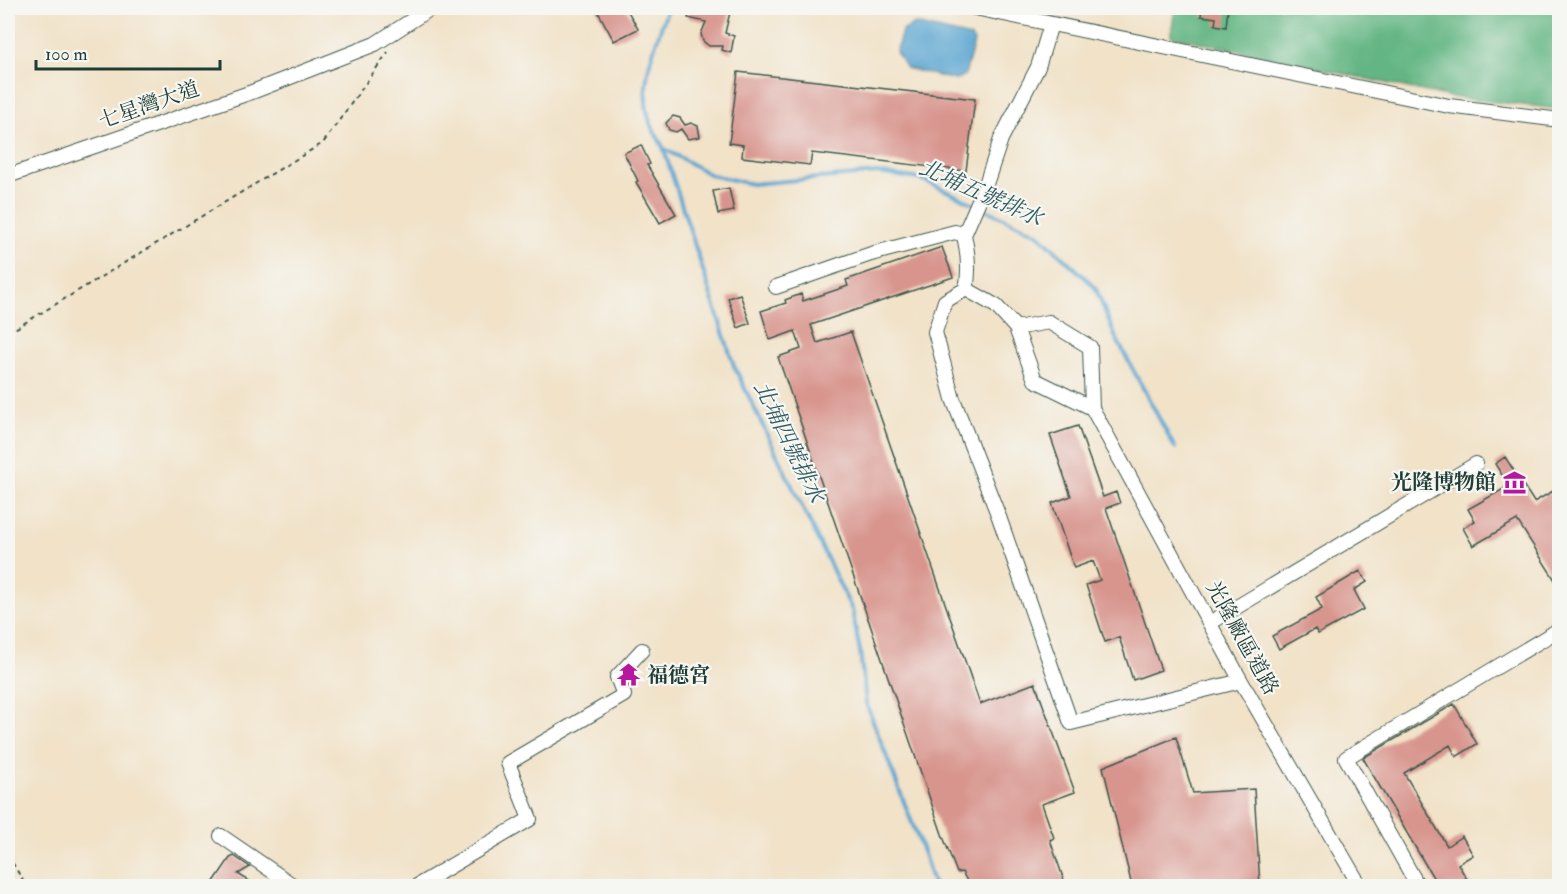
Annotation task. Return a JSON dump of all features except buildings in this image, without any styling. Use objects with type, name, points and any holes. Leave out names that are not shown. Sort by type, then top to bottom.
[{"type":"street","name":"七星灣大道","points":[[8,176],[252,92],[375,44],[431,8]]},
{"type":"street","points":[[975,8],[1449,106],[1560,120]]},
{"type":"street","points":[[1051,24],[1038,67],[1001,139],[986,184],[964,235],[969,273],[966,289],[945,301],[935,332],[953,399],[999,517],[1071,723],[1241,681]]},
{"type":"street","points":[[776,287],[871,254],[931,237],[955,231],[964,235]]},
{"type":"street","points":[[966,289],[996,306],[1016,328],[1035,380],[1092,408]]},
{"type":"street","name":"光隆廠區道路","points":[[1016,328],[1049,322],[1090,347],[1092,408],[1241,681],[1360,886]]},
{"type":"street","points":[[1210,623],[1476,464]]},
{"type":"street","points":[[1418,886],[1346,758],[1560,629]]},
{"type":"street","points":[[417,886],[530,819],[508,763],[624,695],[617,677],[642,650]]},
{"type":"street","points":[[221,836],[294,886]]},
{"type":"path","points":[[8,333],[323,143],[389,51]]},
{"type":"path","points":[[8,855],[26,886]]},
{"type":"green space","points":[[1175,8],[1559,8],[1559,109],[1450,97],[1171,36]]},
{"type":"water","points":[[915,24],[971,37],[974,42],[965,75],[955,80],[906,68],[896,52],[902,31]]},
{"type":"waterway","name":"北埔四號排水","points":[[668,8],[647,78],[646,93],[650,122],[663,147],[734,366],[852,610],[860,651],[866,703],[934,886]]},
{"type":"waterway","name":"北埔五號排水","points":[[663,148],[711,175],[752,184],[877,173],[921,179],[1038,234],[1095,287],[1115,336],[1175,448]]},
{"type":"place","name":"光隆博物館","points":[[1514,482]]},
{"type":"place","name":"福德宮","points":[[629,675]]}]
